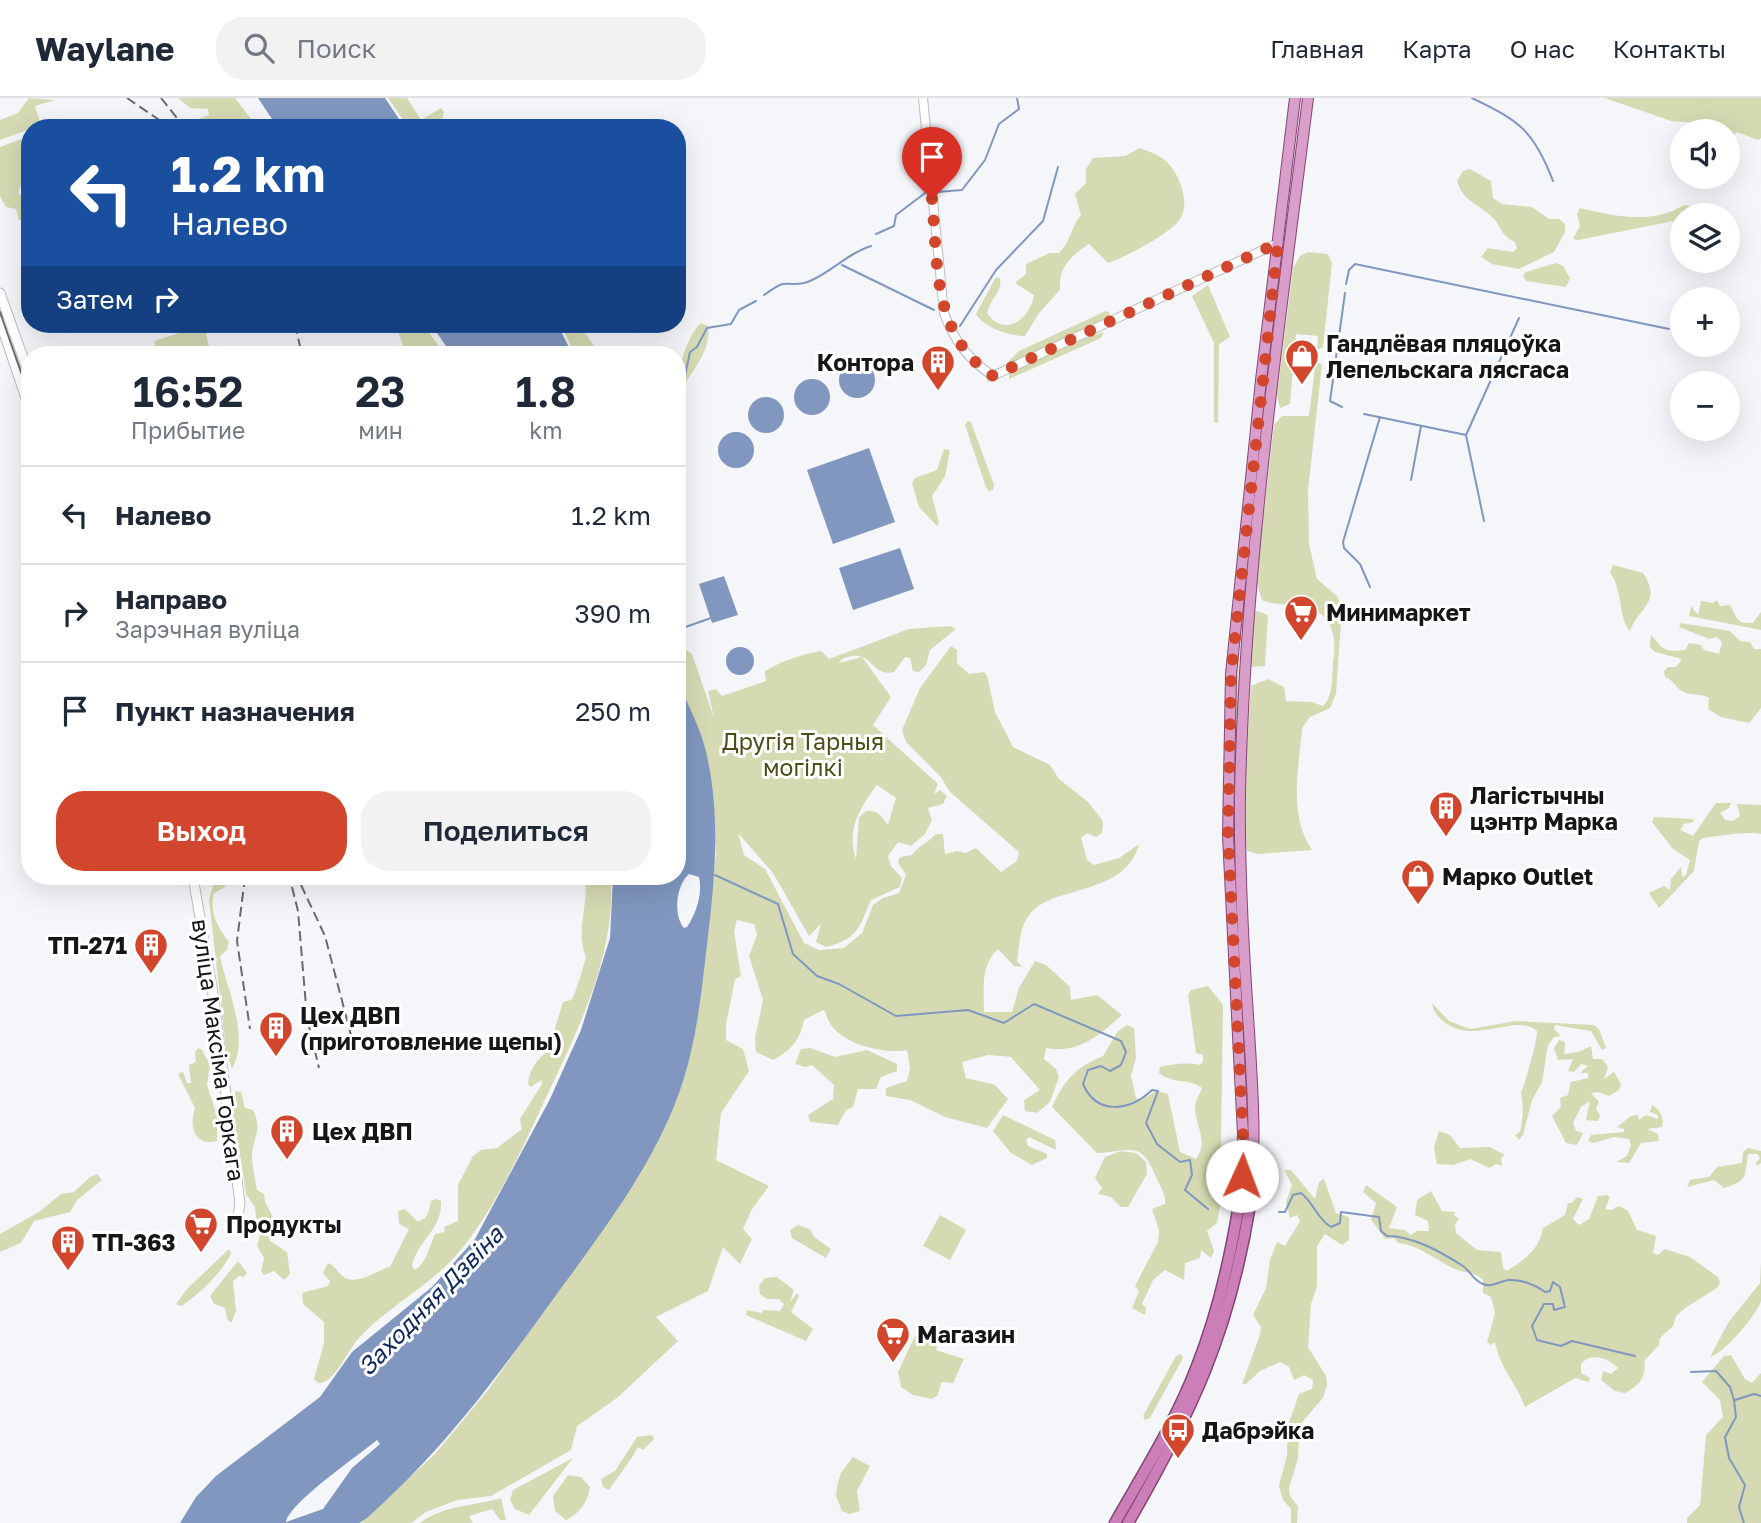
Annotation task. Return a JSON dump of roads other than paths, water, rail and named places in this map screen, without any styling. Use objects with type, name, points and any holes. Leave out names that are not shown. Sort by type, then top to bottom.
[{"type":"highway","points":[[1115,1523],[1178,1411],[1197,1366],[1220,1299],[1244,1205]]},
{"type":"highway","points":[[1128,1523],[1175,1442],[1201,1388],[1235,1287],[1244,1205]]},
{"type":"main road","points":[[1244,1205],[1228,836],[1231,674],[1295,98]]},
{"type":"main road","points":[[1244,1205],[1254,1116],[1240,865],[1244,681],[1249,601],[1280,318],[1308,98]]},
{"type":"main road","points":[[0,293],[21,352]]},
{"type":"main road","points":[[0,321],[21,383]]},
{"type":"main road","name":"вуліца Максіма Горкага","points":[[194,885],[206,951],[240,1203],[237,1223]]},
{"type":"street","points":[[923,98],[944,313],[958,342],[980,367],[993,376],[1278,243]]},
{"type":"water","points":[[258,98],[385,98],[399,119],[272,119]]},
{"type":"water","points":[[437,333],[562,333],[568,346],[446,346]]},
{"type":"water","points":[[857,362],[870,367],[875,380],[870,393],[857,398],[844,393],[839,380],[844,367]]},
{"type":"water","points":[[812,379],[825,384],[830,397],[825,410],[812,415],[799,410],[794,397],[799,384]]},
{"type":"water","points":[[766,397],[779,402],[784,415],[779,428],[766,433],[753,428],[748,415],[753,402]]},
{"type":"water","points":[[736,432],[749,437],[754,450],[749,463],[736,468],[723,463],[718,450],[723,437]]},
{"type":"water","points":[[869,448],[895,522],[833,544],[807,470]]},
{"type":"water","points":[[900,548],[914,589],[853,610],[839,568]]},
{"type":"water","points":[[724,576],[738,615],[712,623],[699,584]]},
{"type":"water","points":[[740,647],[750,651],[754,661],[750,671],[740,675],[730,671],[726,661],[730,651]]},
{"type":"water","name":"Заходняя Дзвіна","points":[[686,700],[705,748],[713,792],[715,837],[709,927],[700,1003],[684,1078],[659,1140],[642,1170],[605,1227],[483,1393],[418,1469],[367,1518],[359,1523],[180,1523],[196,1497],[216,1476],[320,1397],[352,1352],[432,1287],[475,1239],[550,1099],[581,1030],[610,938],[613,885],[681,885],[677,908],[684,928],[687,927],[698,903],[699,877],[689,874],[686,878]],"holes":[[[377,1440],[380,1444],[352,1468],[323,1509],[286,1522],[299,1503],[311,1492]]]},
{"type":"waterway","points":[[937,192],[962,190],[985,160],[999,124],[1019,109],[1017,98]]},
{"type":"waterway","points":[[1472,98],[1514,121],[1523,129],[1539,150],[1553,181]]},
{"type":"waterway","points":[[960,326],[996,270],[1043,221],[1058,167]]},
{"type":"waterway","points":[[876,234],[894,226],[896,215],[925,193]]},
{"type":"waterway","points":[[764,295],[781,285],[810,281],[871,246]]},
{"type":"waterway","points":[[1346,284],[1349,270],[1355,264],[1669,329]]},
{"type":"waterway","points":[[842,265],[934,310]]},
{"type":"waterway","points":[[1342,407],[1330,401],[1345,293]]},
{"type":"waterway","points":[[686,371],[690,352],[697,347],[707,328],[731,324],[739,310],[756,301]]},
{"type":"waterway","points":[[1466,435],[1519,318]]},
{"type":"waterway","points":[[1364,414],[1466,435],[1484,521]]},
{"type":"waterway","points":[[1370,587],[1360,564],[1344,548],[1343,542],[1380,417]]},
{"type":"waterway","points":[[1411,480],[1421,426]]},
{"type":"waterway","points":[[686,627],[711,618]]},
{"type":"waterway","name":"Дабрэйка","points":[[715,875],[778,904],[793,954],[817,976],[839,984],[896,1016],[968,1010],[1004,1023],[1034,1004],[1121,1041],[1126,1052],[1121,1065],[1110,1071],[1101,1066],[1088,1070],[1083,1084],[1097,1101],[1114,1107],[1134,1102],[1152,1090],[1158,1091],[1146,1123],[1157,1144],[1180,1162],[1190,1160],[1192,1175],[1185,1190],[1208,1209]]},
{"type":"waterway","name":"Дабрэйка","points":[[1279,1212],[1285,1212],[1293,1195],[1301,1193],[1322,1220],[1331,1227],[1340,1223],[1341,1212],[1379,1217],[1381,1231],[1387,1236],[1407,1239],[1436,1250],[1463,1266],[1483,1284],[1518,1280],[1545,1292],[1550,1291],[1553,1282],[1560,1287],[1565,1307],[1554,1310],[1553,1304],[1544,1304],[1532,1326],[1537,1340],[1561,1346],[1572,1341],[1635,1356]]},
{"type":"waterway","name":"Дабрэйка","points":[[1691,1372],[1716,1371],[1730,1387],[1736,1417],[1725,1437],[1729,1458],[1745,1485],[1739,1507],[1744,1523]]},
{"type":"waterway","points":[[1735,1400],[1754,1394],[1761,1396]]},
{"type":"tram line","points":[[0,312],[21,372]]},
{"type":"railway","points":[[127,98],[158,119]]},
{"type":"railway","points":[[161,98],[178,119]]},
{"type":"railway","points":[[297,333],[300,346]]},
{"type":"railway","points":[[244,885],[237,941],[250,1029]]},
{"type":"railway","points":[[301,885],[325,936],[352,1039]]},
{"type":"railway","points":[[292,887],[298,911],[307,1018],[319,1068]]},
{"type":"place","name":"Гандлёвая пляцоўка Лепельскага лясгаса","points":[[1302,386]]},
{"type":"place","name":"Контора","points":[[938,392]]},
{"type":"place","name":"Минимаркет","points":[[1301,642]]},
{"type":"place","name":"Лагістычны цэнтр Марка","points":[[1446,838]]},
{"type":"place","name":"Марко Outlet","points":[[1418,906]]},
{"type":"place","name":"ТП-271","points":[[151,975]]},
{"type":"place","name":"Цех ДВП (приготовление щепы)","points":[[276,1058]]},
{"type":"place","name":"Цех ДВП","points":[[287,1161]]},
{"type":"place","name":"Продукты","points":[[201,1254]]},
{"type":"place","name":"ТП-363","points":[[68,1272]]},
{"type":"place","name":"Магазин","points":[[893,1364]]},
{"type":"place","name":"Дабрэйка","points":[[1178,1460]]},
{"type":"park label","name":"Другія Тарныя могілкі","points":[[803,754]]}]
